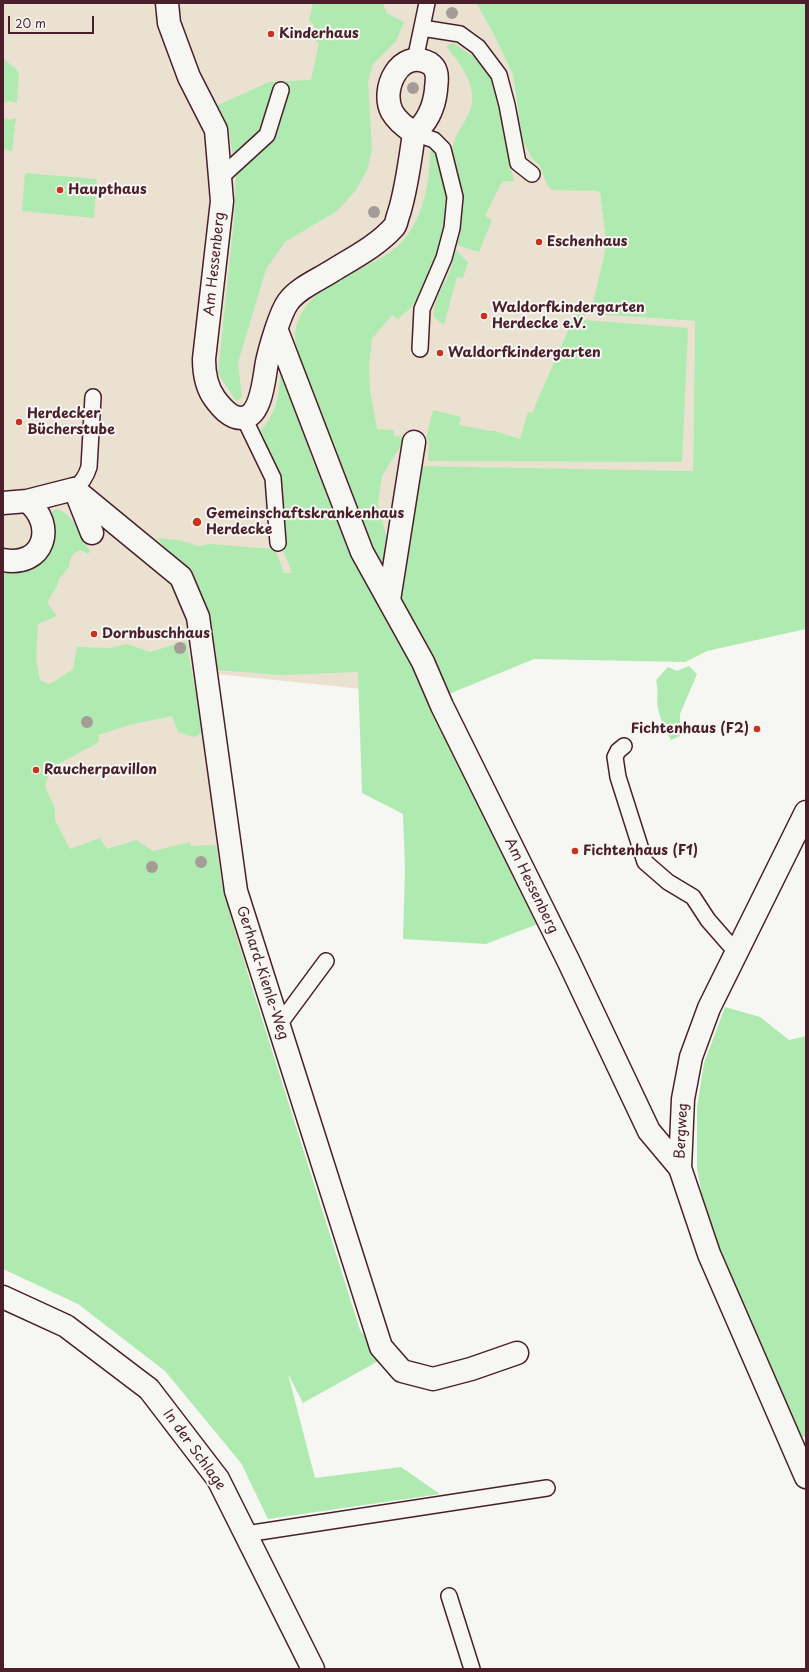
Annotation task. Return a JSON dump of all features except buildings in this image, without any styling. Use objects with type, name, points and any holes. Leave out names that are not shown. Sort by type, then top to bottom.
[{"type":"street","name":"Am Hessenberg","points":[[167,3],[169,23],[189,77],[216,130],[222,201],[204,359],[204,372],[207,385],[218,405],[233,416],[244,418]]},
{"type":"street","points":[[244,418],[250,415],[255,409],[259,400],[267,363],[288,302],[295,295],[377,243],[395,226],[405,196],[414,133],[422,127],[429,116],[434,103],[437,80],[436,71],[432,65],[415,60],[408,61],[396,70],[390,80],[388,98],[391,110],[397,119],[414,133]]},
{"type":"street","name":"Am Hessenberg","points":[[277,331],[362,552],[423,662],[442,706],[568,960],[649,1131],[680,1168]]},
{"type":"street","points":[[389,600],[414,442]]},
{"type":"street","points":[[3,503],[27,501],[74,489],[92,533]]},
{"type":"street","name":"Gerhard-Kienle-Weg","points":[[74,489],[181,577],[198,617],[236,891],[381,1347],[402,1371],[433,1379],[471,1369],[517,1353]]},
{"type":"street","points":[[3,560],[20,561],[32,556],[43,539],[42,518],[39,511],[27,501]]},
{"type":"street","name":"Bergweg","points":[[804,1465],[709,1254],[680,1168],[683,1099],[691,1057],[709,1008],[806,812]]},
{"type":"street","name":"In der Schlage","points":[[3,1297],[66,1326],[149,1389],[218,1479],[313,1669]]},
{"type":"lane","points":[[415,60],[427,3]]},
{"type":"lane","points":[[422,28],[460,34],[478,47],[499,75],[507,105],[518,164],[532,174]]},
{"type":"lane","points":[[220,178],[267,135],[281,90]]},
{"type":"lane","points":[[414,133],[434,140],[443,149],[455,197],[452,228],[444,258],[422,309],[420,349]]},
{"type":"lane","points":[[74,489],[86,477],[89,467],[92,396]]},
{"type":"lane","points":[[244,418],[273,478],[278,543]]},
{"type":"lane","points":[[624,746],[618,751],[616,757],[618,777],[645,862],[668,882],[693,897],[708,920],[736,952]]},
{"type":"lane","points":[[278,1026],[326,961]]},
{"type":"lane","points":[[246,1534],[547,1488]]},
{"type":"lane","points":[[449,1596],[472,1669]]},
{"type":"shaded area","name":"Gemeinschaftskrankenhaus Herdecke","points":[[3,3],[476,3],[492,31],[513,75],[517,109],[533,160],[540,166],[547,185],[597,191],[600,193],[605,234],[604,256],[590,314],[695,321],[693,471],[417,467],[367,572],[430,696],[217,674],[198,702],[226,892],[249,968],[51,990],[3,1047]]},
{"type":"green space","points":[[313,3],[383,3],[387,13],[404,22],[396,41],[373,64],[368,81],[372,149],[368,168],[356,190],[337,211],[285,242],[266,269],[238,363],[242,397],[236,401],[218,373],[234,220],[236,173],[228,127],[218,105],[269,82],[311,80],[319,43],[315,41],[314,25],[309,21]]},
{"type":"green space","points":[[476,3],[806,3],[806,629],[707,651],[685,662],[534,659],[449,694],[397,594],[417,466],[693,471],[695,321],[590,314],[604,256],[605,234],[600,193],[597,191],[552,190],[547,185],[540,166],[533,160],[522,139],[513,75],[492,31]]},
{"type":"green space","points":[[453,43],[473,56],[488,73],[499,95],[504,138],[514,181],[502,182],[485,216],[492,220],[479,252],[453,244],[461,215],[462,203],[453,148],[456,137],[469,113],[472,104],[472,95],[471,86],[463,69],[447,47],[449,44]]},
{"type":"green space","points":[[3,58],[19,72],[17,103],[10,101],[3,103]]},
{"type":"green space","points":[[3,118],[8,120],[16,118],[12,151],[3,149]]},
{"type":"green space","points":[[432,147],[438,153],[448,208],[445,231],[427,281],[414,304],[398,319],[392,315],[372,339],[369,366],[370,391],[377,429],[394,430],[394,436],[406,437],[382,476],[378,504],[391,554],[384,566],[375,564],[300,366],[295,341],[295,332],[304,309],[315,296],[330,285],[379,259],[394,249],[406,237],[419,214],[425,197]]},
{"type":"green space","points":[[25,173],[97,179],[94,218],[22,211]]},
{"type":"green space","points":[[455,249],[468,262],[463,278],[457,277],[444,325],[434,317],[434,311],[437,299],[450,271]]},
{"type":"green space","points":[[577,310],[586,311],[584,320],[688,328],[682,462],[428,461],[429,442],[426,438],[433,410],[461,417],[459,425],[492,430],[520,439],[528,412],[532,413]]},
{"type":"green space","points":[[280,356],[313,461],[543,922],[486,944],[403,939],[405,869],[403,814],[362,793],[358,672],[283,675],[215,670],[188,575],[157,538],[178,540],[199,546],[210,544],[275,549],[284,573],[292,573],[280,542],[278,477],[261,430],[268,422],[276,405],[280,377]]},
{"type":"green space","points":[[56,509],[68,515],[90,551],[88,554],[80,550],[72,557],[69,567],[59,579],[57,586],[47,603],[57,616],[38,624],[36,659],[40,680],[49,684],[73,670],[77,647],[111,648],[127,644],[150,652],[186,641],[203,732],[194,737],[178,732],[172,716],[129,725],[98,735],[99,742],[51,768],[45,786],[55,809],[55,820],[70,849],[100,838],[107,849],[136,840],[153,851],[190,842],[191,846],[216,845],[222,885],[236,936],[360,1330],[382,1359],[303,1403],[288,1374],[315,1478],[401,1467],[440,1494],[268,1519],[241,1463],[165,1371],[78,1304],[3,1269],[3,574],[22,570],[52,512]]},
{"type":"green space","points":[[689,666],[697,674],[680,714],[680,736],[671,740],[663,725],[657,705],[656,680],[668,667],[677,671]]},
{"type":"green space","points":[[725,1007],[760,1017],[789,1040],[806,1036],[806,1436],[798,1439],[721,1256],[705,1212],[697,1168],[697,1108],[704,1063]]},
{"type":"place","name":"Kinderhaus","points":[[271,34]]},
{"type":"place","name":"Haupthaus","points":[[60,190]]},
{"type":"place","name":"Eschenhaus","points":[[539,242]]},
{"type":"place","name":"Waldorfkindergarten Herdecke e.V.","points":[[484,316]]},
{"type":"place","name":"Waldorfkindergarten","points":[[440,353]]},
{"type":"place","name":"Herdecker Bücherstube","points":[[19,422]]},
{"type":"place","name":"Gemeinschaftskrankenhaus Herdecke","points":[[197,522]]},
{"type":"place","name":"Dornbuschhaus","points":[[94,634]]},
{"type":"place","name":"Fichtenhaus (F2)","points":[[757,729]]},
{"type":"place","name":"Raucherpavillon","points":[[36,770]]},
{"type":"place","name":"Fichtenhaus (F1)","points":[[575,851]]}]
